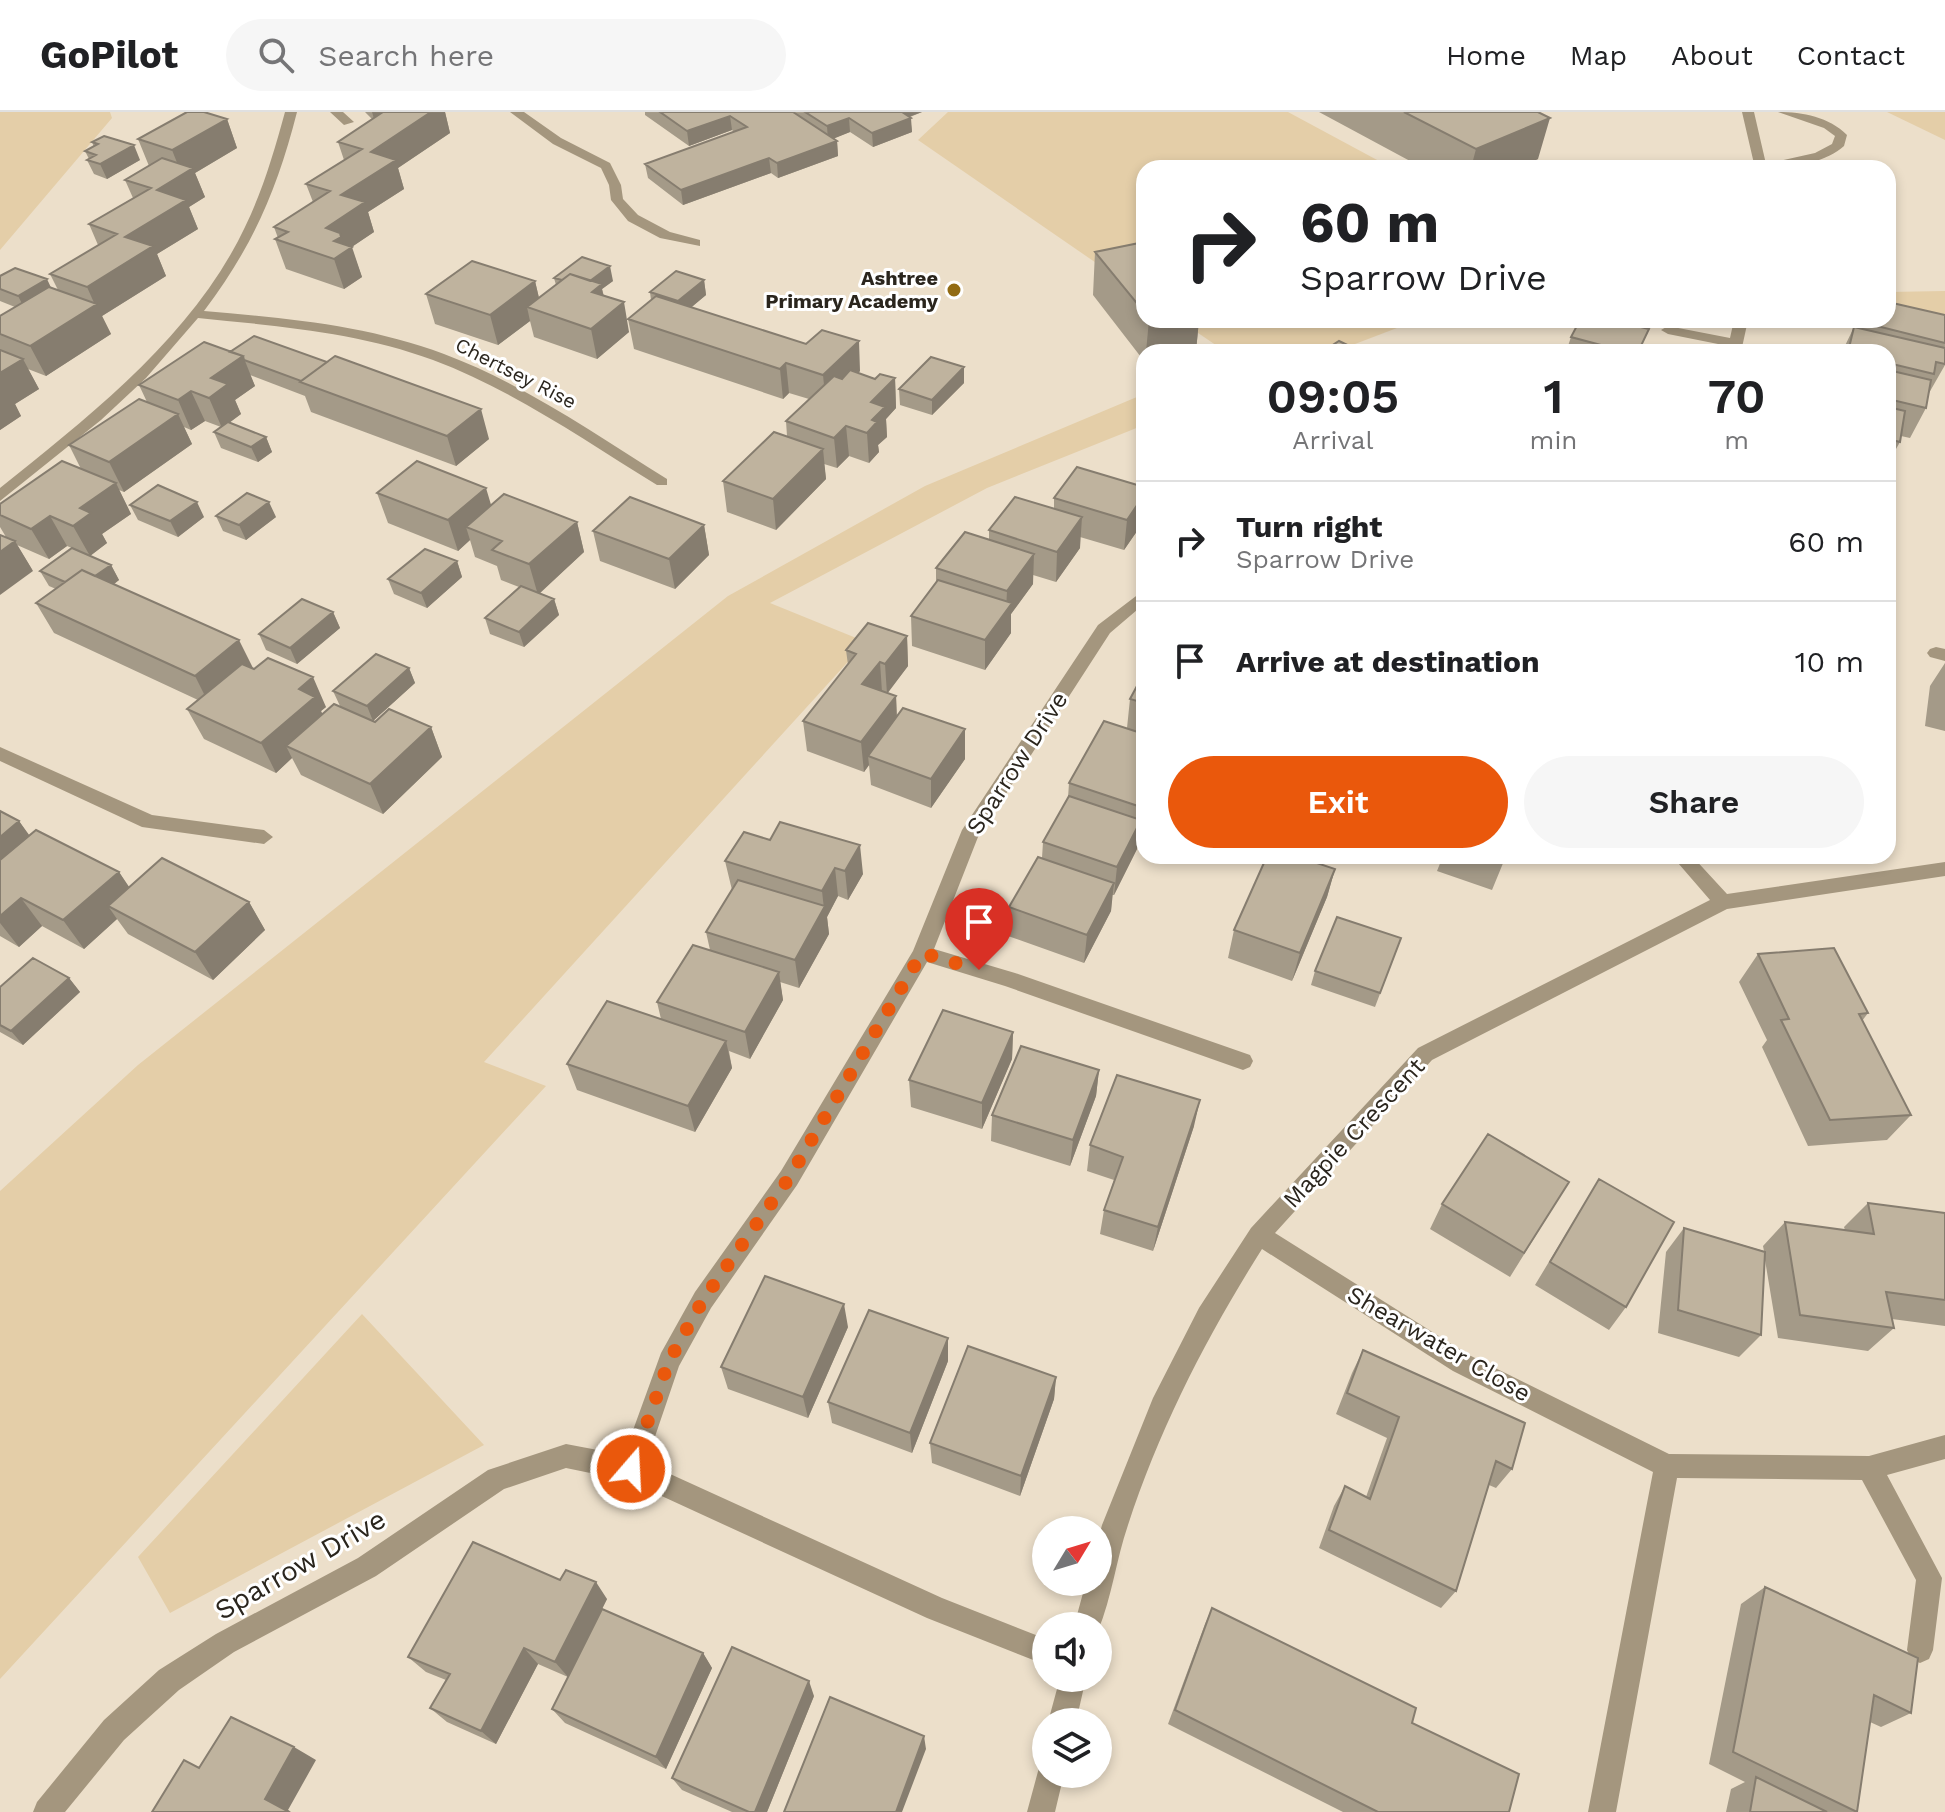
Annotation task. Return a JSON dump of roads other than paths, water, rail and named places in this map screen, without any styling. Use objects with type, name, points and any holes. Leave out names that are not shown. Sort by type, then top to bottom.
[{"type":"street","points":[[0,496],[103,410],[161,355],[196,314],[239,252],[264,208],[282,157],[291,112]]},
{"type":"street","points":[[336,112],[348,122]]},
{"type":"street","points":[[516,112],[557,141],[606,166],[615,185],[617,200],[633,218],[665,235],[695,243]]},
{"type":"street","points":[[1748,112],[1760,160]]},
{"type":"street","points":[[1784,112],[1828,125],[1841,135],[1838,146],[1819,156],[1800,160]]},
{"type":"street","name":"Chertsey Rise","points":[[196,314],[353,333],[441,359],[471,371],[558,418],[662,482]]},
{"type":"street","points":[[1668,330],[1720,344]]},
{"type":"street","name":"Sparrow Drive","points":[[631,1469],[669,1361],[703,1300],[789,1178],[922,953],[969,835],[1104,629],[1136,602]]},
{"type":"street","points":[[0,753],[149,822],[264,837]]},
{"type":"street","points":[[1688,864],[1723,902]]},
{"type":"street","name":"Magpie Crescent","points":[[1091,1612],[1115,1525],[1162,1406],[1207,1316],[1259,1235],[1425,1054],[1723,902],[1945,869]]},
{"type":"street","points":[[922,953],[1008,979],[1243,1061]]},
{"type":"street","name":"Shearwater Close","points":[[1259,1235],[1461,1363],[1667,1466],[1869,1468],[1945,1447]]},
{"type":"street","name":"Sparrow Drive","points":[[47,1812],[114,1730],[169,1680],[225,1643],[367,1567],[497,1479],[566,1456],[631,1469],[936,1609],[1032,1647]]},
{"type":"street","points":[[1602,1812],[1667,1466]]},
{"type":"street","points":[[1869,1468],[1929,1578],[1920,1650]]},
{"type":"street","points":[[1041,1812],[1047,1788]]},
{"type":"place","name":"Ashtree Primary Academy","points":[[954,290]]}]
